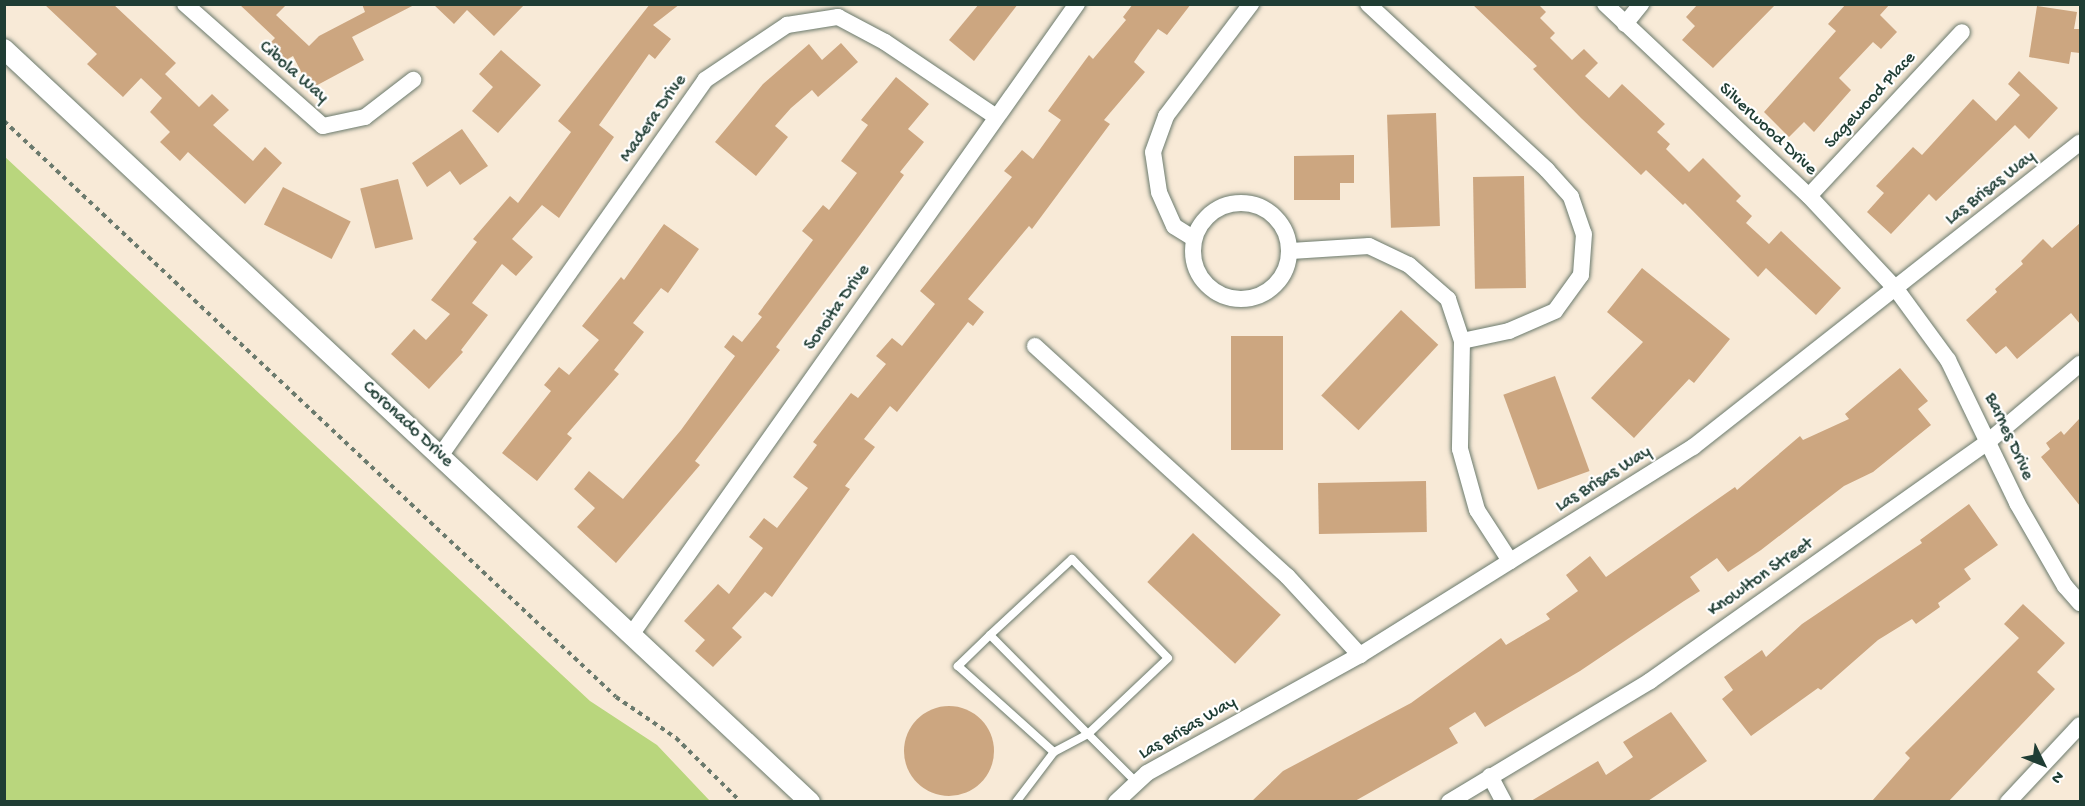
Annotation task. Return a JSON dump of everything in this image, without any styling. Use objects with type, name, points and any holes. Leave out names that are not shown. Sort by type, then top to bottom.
[{"type":"street","name":"Cibola Way","points":[[186,4],[323,126],[365,117],[413,80]]},
{"type":"street","name":"Sonoita Drive","points":[[631,635],[1077,4]]},
{"type":"street","points":[[1193,238],[1174,226],[1159,192],[1153,152],[1166,116],[1251,4]]},
{"type":"street","points":[[1368,4],[1547,170],[1571,197],[1584,234],[1581,275],[1555,311],[1509,331],[1462,341]]},
{"type":"street","name":"Silverwood Drive","points":[[1605,4],[1809,196],[1896,289]]},
{"type":"street","points":[[1624,24],[1641,4]]},
{"type":"street","name":"Madera Drive","points":[[440,456],[705,80],[787,25],[838,17],[885,42],[996,117]]},
{"type":"street","name":"Sagewood Place","points":[[1809,196],[1962,32]]},
{"type":"street","name":"Coronado Drive","points":[[4,49],[810,801]]},
{"type":"street","name":"Las Brisas Way","points":[[1116,801],[1147,773],[1360,655],[1693,447],[2080,143]]},
{"type":"street","points":[[1249,202],[1279,219],[1291,250],[1276,286],[1243,301],[1218,295],[1194,267],[1193,238],[1213,211],[1249,202]]},
{"type":"street","points":[[1291,250],[1369,246],[1409,265],[1448,298],[1462,341],[1460,449],[1477,510],[1510,561]]},
{"type":"street","name":"Barnes Drive","points":[[1896,289],[1948,360],[1990,440],[2017,503],[2065,586],[2080,603]]},
{"type":"street","points":[[1035,346],[1287,576],[1360,655]]},
{"type":"street","name":"Knowlton Street","points":[[1449,801],[1650,681],[1990,440],[2080,364]]},
{"type":"street","points":[[2008,801],[2080,725]]},
{"type":"street","points":[[1490,776],[1504,801]]},
{"type":"lane","points":[[1016,801],[1054,752],[1088,734],[1168,658],[1072,559],[958,666],[1054,752]]},
{"type":"lane","points":[[990,635],[1137,783]]},
{"type":"path","points":[[4,121],[608,690],[676,738],[741,801]]},
{"type":"green space","points":[[4,156],[590,701],[657,745],[710,801],[5,801]]},
{"type":"building","points":[[44,4],[113,4],[176,63],[165,74],[199,107],[212,94],[229,110],[213,125],[253,161],[265,147],[282,163],[245,204],[188,152],[180,161],[160,142],[170,132],[150,112],[162,98],[141,78],[123,97],[87,64],[97,54]]},
{"type":"building","points":[[239,4],[287,4],[276,15],[309,46],[319,36],[365,12],[362,4],[416,4],[352,37],[364,60],[310,89],[293,56],[286,60],[269,44],[275,38]]},
{"type":"building","points":[[433,4],[525,4],[494,36],[467,10],[454,24]]},
{"type":"building","points":[[650,4],[680,4],[653,25],[671,39],[655,59],[649,54],[599,125],[614,137],[559,218],[542,205],[512,239],[533,257],[516,276],[502,264],[472,303],[488,315],[461,350],[463,352],[429,389],[391,354],[414,329],[426,340],[450,314],[431,300],[477,242],[473,239],[510,196],[518,203],[571,132],[558,121]]},
{"type":"building","points":[[979,4],[1018,4],[974,61],[949,40]]},
{"type":"building","points":[[1133,4],[1191,4],[1167,35],[1158,29],[1140,53],[1134,62],[1145,72],[1104,120],[1110,124],[1032,229],[1029,226],[968,299],[984,312],[973,326],[968,322],[897,412],[890,406],[864,439],[875,447],[845,486],[850,489],[772,597],[765,592],[732,628],[742,637],[713,667],[695,651],[705,640],[684,621],[718,584],[729,594],[763,548],[749,537],[764,518],[777,528],[808,488],[793,477],[817,445],[813,442],[851,393],[858,398],[886,364],[876,356],[892,338],[902,346],[935,304],[920,291],[1012,177],[1004,171],[1022,150],[1033,159],[1061,120],[1048,111],[1089,55],[1093,59],[1126,20],[1123,17]]},
{"type":"building","points":[[1472,4],[1538,4],[1546,12],[1540,18],[1555,33],[1550,38],[1572,60],[1584,49],[1598,63],[1585,76],[1609,98],[1622,84],[1665,124],[1657,132],[1670,144],[1666,149],[1689,172],[1703,158],[1741,196],[1736,201],[1752,216],[1746,223],[1769,244],[1781,231],[1841,288],[1816,315],[1766,268],[1758,277],[1685,203],[1683,205],[1646,170],[1641,175],[1581,118],[1533,69],[1537,66]]},
{"type":"building","points":[[1698,4],[1776,4],[1713,68],[1682,40],[1695,26],[1686,17]]},
{"type":"building","points":[[1846,4],[1890,4],[1880,15],[1897,32],[1881,49],[1873,42],[1839,78],[1851,90],[1814,132],[1804,122],[1789,137],[1764,112],[1836,31],[1828,24]]},
{"type":"building","points":[[2037,6],[2077,12],[2074,29],[2080,29],[2080,53],[2071,52],[2069,64],[2029,57]]},
{"type":"building","points":[[841,43],[858,62],[818,97],[812,90],[791,108],[775,126],[788,137],[756,176],[715,142],[763,84],[809,44],[822,60]]},
{"type":"building","points":[[501,50],[541,85],[498,133],[472,111],[493,87],[479,74]]},
{"type":"building","points":[[2019,71],[2058,108],[2029,139],[2015,125],[1936,201],[1929,194],[1891,234],[1867,212],[1884,193],[1876,186],[1913,147],[1922,155],[1973,99],[1996,121],[2020,95],[2008,84]]},
{"type":"building","points":[[896,77],[929,104],[908,129],[924,142],[900,172],[904,175],[776,347],[780,350],[695,461],[700,465],[616,563],[577,527],[595,508],[574,489],[589,471],[623,499],[681,430],[735,356],[724,347],[733,335],[742,342],[762,317],[758,314],[813,240],[802,231],[823,205],[829,210],[857,173],[841,161],[868,125],[861,120]]},
{"type":"building","points":[[1436,113],[1440,226],[1391,228],[1387,115]]},
{"type":"building","points":[[462,129],[488,166],[460,185],[450,171],[427,187],[412,163]]},
{"type":"building","points":[[1354,155],[1354,183],[1340,183],[1340,200],[1294,200],[1294,156]]},
{"type":"building","points":[[1524,176],[1526,288],[1475,289],[1473,177]]},
{"type":"building","points":[[398,179],[413,239],[375,249],[360,188]]},
{"type":"building","points":[[283,187],[351,222],[332,259],[264,224]]},
{"type":"building","points":[[2080,223],[2080,324],[2071,313],[2017,359],[2006,346],[1996,354],[1966,320],[1997,292],[1995,289],[2023,264],[2021,261],[2043,239],[2052,248]]},
{"type":"building","points":[[664,224],[699,249],[668,293],[661,288],[633,323],[644,332],[614,370],[619,374],[567,434],[572,438],[537,481],[502,453],[551,391],[544,385],[559,367],[569,375],[599,340],[582,326],[621,277],[624,280]]},
{"type":"building","points":[[1642,268],[1730,339],[1694,383],[1689,379],[1634,438],[1591,398],[1643,342],[1607,312]]},
{"type":"building","points":[[1401,310],[1438,345],[1359,430],[1321,396]]},
{"type":"building","points":[[1231,336],[1283,336],[1283,450],[1231,450]]},
{"type":"building","points":[[1900,368],[1928,401],[1918,409],[1931,425],[1873,472],[1844,486],[1761,550],[1728,572],[1717,558],[1690,577],[1700,591],[1580,671],[1485,727],[1475,712],[1449,728],[1458,743],[1355,801],[1252,801],[1283,771],[1411,703],[1501,638],[1506,645],[1550,619],[1546,614],[1578,591],[1566,575],[1590,556],[1606,577],[1735,487],[1737,490],[1800,436],[1803,440],[1849,419],[1845,414]]},
{"type":"building","points":[[1555,376],[1590,471],[1538,490],[1503,395]]},
{"type":"building","points":[[2080,418],[2080,506],[2041,457],[2050,449],[2046,443],[2061,431],[2064,435]]},
{"type":"building","points":[[1426,481],[1427,532],[1319,534],[1318,483]]},
{"type":"building","points":[[1969,504],[1998,545],[1964,569],[1971,579],[1938,603],[1940,607],[1916,624],[1912,619],[1878,640],[1821,690],[1818,688],[1751,736],[1722,699],[1733,690],[1724,677],[1762,650],[1766,657],[1802,624],[1922,543],[1920,540]]},
{"type":"building","points":[[1193,533],[1281,615],[1235,664],[1147,582]]},
{"type":"building","points":[[2023,604],[2065,643],[2037,672],[2055,689],[1949,801],[1872,801],[1910,758],[1905,753],[2019,638],[2004,624]]},
{"type":"building","points":[[949,706],[966,710],[981,719],[990,734],[994,751],[990,768],[981,783],[966,792],[949,796],[932,792],[917,783],[908,768],[904,751],[908,734],[917,719],[932,710]]},
{"type":"building","points":[[1671,712],[1707,761],[1648,801],[1531,801],[1598,761],[1606,775],[1633,757],[1623,742]]}]
